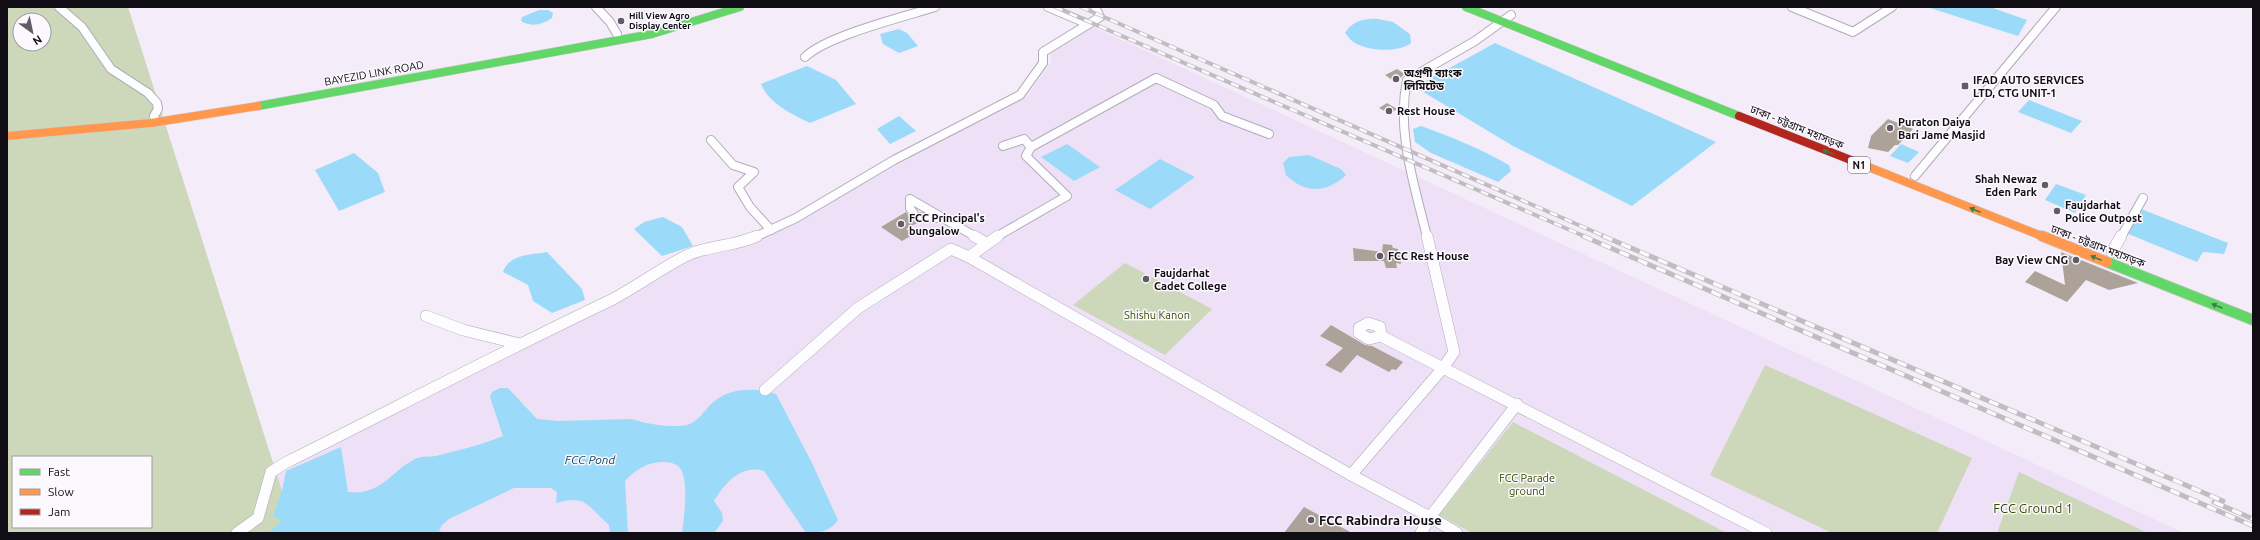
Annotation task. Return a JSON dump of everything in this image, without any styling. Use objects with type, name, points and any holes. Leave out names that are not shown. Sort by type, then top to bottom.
[{"type":"main road","name":"BAYEZID LINK ROAD","points":[[7,130],[154,116],[240,104],[617,34],[718,7]]},
{"type":"main road","name":"BAYEZID LINK ROAD","points":[[7,136],[151,123],[236,110],[652,34],[740,7]]},
{"type":"main road","name":"ঢাকা - চট্টগ্রাম মহাসড়ক","points":[[1466,7],[1508,18],[1974,198]]},
{"type":"main road","name":"ঢাকা - চট্টগ্রাম মহাসড়ক","points":[[1490,7],[1508,18],[2253,320]]},
{"type":"street","points":[[59,7],[82,27],[111,69],[148,93],[157,102],[158,109],[154,116]]},
{"type":"street","points":[[596,7],[610,22],[617,34]]},
{"type":"street","points":[[805,57],[813,49],[842,37],[935,7]]},
{"type":"street","points":[[1048,7],[1088,24]]},
{"type":"street","points":[[237,533],[258,518],[271,472],[520,344],[611,300],[691,254],[744,242],[796,218],[894,160],[1020,95],[1043,63],[1042,52],[1100,17],[1095,7]]},
{"type":"street","points":[[1792,7],[1853,32],[1892,7]]},
{"type":"street","points":[[1916,176],[2056,7]]},
{"type":"street","points":[[1351,475],[1443,368],[1454,352],[1406,148],[1403,100],[1407,80],[1476,42],[1508,18]]},
{"type":"street","points":[[969,257],[986,243],[1067,196],[1026,156],[1031,147],[1156,78],[1214,105],[1222,116],[1269,134]]},
{"type":"street","points":[[1003,146],[1022,137],[1031,147]]},
{"type":"street","points":[[711,140],[733,165],[754,172],[738,187],[750,207],[771,230]]},
{"type":"street","points":[[2112,252],[2143,198]]},
{"type":"street","points":[[942,218],[986,243]]},
{"type":"street","points":[[765,390],[830,331],[858,308],[951,249],[969,257],[1351,475],[1457,533]]},
{"type":"street","points":[[426,316],[463,330],[520,344]]},
{"type":"street","points":[[1381,336],[1517,404],[1766,533]]},
{"type":"street","points":[[1420,533],[1430,517],[1517,404]]},
{"type":"shaded area","name":"Faujdarhat Cadet College","points":[[1093,27],[2184,533],[242,533],[275,474],[693,257],[747,246],[801,221],[899,163],[1027,96],[1051,62],[1051,53]]},
{"type":"green space","points":[[7,7],[128,7],[282,491],[447,533],[7,533]]},
{"type":"green space","name":"Shishu Kanon","points":[[1125,263],[1212,309],[1165,355],[1073,305]]},
{"type":"green space","points":[[1765,365],[1972,458],[1937,533],[1832,533],[1710,475]]},
{"type":"green space","name":"FCC Parade ground","points":[[1513,422],[1727,533],[1472,533],[1439,515]]},
{"type":"green space","name":"FCC Ground 1","points":[[2019,472],[2148,533],[1997,533]]},
{"type":"water","points":[[1927,7],[1990,7],[2027,20],[2018,36]]},
{"type":"water","points":[[539,10],[548,10],[553,13],[552,18],[545,22],[533,25],[521,21],[522,17]]},
{"type":"water","points":[[1378,19],[1393,22],[1410,34],[1411,43],[1391,50],[1367,48],[1355,43],[1345,33],[1351,26],[1359,21]]},
{"type":"water","points":[[899,29],[907,33],[918,46],[899,53],[883,44],[880,34]]},
{"type":"water","points":[[1495,43],[1716,142],[1632,206],[1513,146],[1415,87]]},
{"type":"water","points":[[807,66],[836,80],[856,104],[810,123],[775,103],[761,84]]},
{"type":"water","points":[[2029,100],[2082,121],[2071,133],[2018,112]]},
{"type":"water","points":[[899,116],[916,131],[890,144],[877,129]]},
{"type":"water","points":[[1421,126],[1488,154],[1509,165],[1511,171],[1498,182],[1431,153],[1415,142],[1413,129]]},
{"type":"water","points":[[1067,144],[1100,167],[1074,181],[1041,157]]},
{"type":"water","points":[[1901,144],[1919,152],[1908,163],[1890,156]]},
{"type":"water","points":[[354,153],[378,173],[385,192],[339,211],[315,170]]},
{"type":"water","points":[[1309,155],[1341,169],[1346,175],[1339,181],[1324,188],[1316,189],[1301,186],[1286,175],[1283,163],[1289,157]]},
{"type":"water","points":[[1160,159],[1195,177],[1150,209],[1115,190]]},
{"type":"water","points":[[2056,184],[2086,195],[2075,213],[2045,200]]},
{"type":"water","points":[[2141,209],[2228,243],[2224,254],[2203,252],[2197,262],[2126,233]]},
{"type":"water","points":[[663,217],[682,227],[693,246],[662,256],[634,229],[644,222]]},
{"type":"water","points":[[547,252],[582,289],[585,300],[552,313],[533,301],[528,285],[503,272],[510,262],[521,256]]},
{"type":"water","name":"FCC Pond","points":[[500,388],[508,388],[537,419],[559,421],[632,419],[669,426],[693,423],[717,399],[733,392],[741,390],[759,390],[776,394],[811,461],[838,520],[832,527],[824,531],[806,533],[764,471],[748,470],[734,477],[718,494],[714,501],[722,513],[723,521],[714,533],[682,533],[685,487],[682,471],[674,464],[660,462],[641,468],[625,481],[628,533],[610,533],[609,525],[591,507],[581,501],[574,500],[556,503],[557,492],[551,488],[514,488],[449,519],[442,525],[438,533],[257,533],[270,531],[282,521],[273,516],[282,491],[286,471],[341,447],[348,492],[360,492],[378,486],[417,458],[436,456],[478,445],[503,436],[490,397],[492,392]]},
{"type":"building","name":"অগ্রণী ব্যাংক লিমিটেড","points":[[1397,69],[1405,74],[1395,82],[1385,75]]},
{"type":"building","name":"Rest House","points":[[1387,103],[1397,109],[1390,114],[1379,108]]},
{"type":"building","points":[[1888,119],[1913,129],[1898,145],[1895,145],[1888,152],[1868,148],[1871,136]]},
{"type":"building","name":"FCC Principal's bungalow","points":[[906,212],[911,220],[917,223],[906,229],[914,234],[902,241],[881,227]]},
{"type":"building","name":"FCC Rest House","points":[[1383,244],[1392,245],[1393,248],[1398,249],[1401,264],[1396,263],[1397,268],[1386,268],[1384,261],[1354,261],[1353,248],[1382,252]]},
{"type":"building","points":[[2061,252],[2138,283],[2109,290],[2086,280],[2067,302],[2025,282],[2035,271],[2065,285]]},
{"type":"building","points":[[1331,325],[1365,345],[1372,346],[1403,362],[1396,370],[1392,369],[1389,372],[1357,355],[1341,373],[1325,365],[1343,348],[1320,336]]},
{"type":"building","name":"FCC Rabindra House","points":[[1304,507],[1352,533],[1284,533]]},
{"type":"railway","points":[[1055,7],[1586,237]]},
{"type":"railway","points":[[1081,7],[1606,237]]},
{"type":"railway","points":[[1583,236],[2253,526]]},
{"type":"railway","points":[[1603,236],[2223,501]]},
{"type":"railway","points":[[2214,502],[2253,519]]},
{"type":"traffic: fast","points":[[258,106],[652,34],[740,7]]},
{"type":"traffic: fast","points":[[1466,7],[1739,116]]},
{"type":"traffic: fast","points":[[2107,262],[2253,320]]},
{"type":"traffic: slow","points":[[7,136],[151,123],[258,106]]},
{"type":"traffic: slow","points":[[1866,166],[2107,262]]},
{"type":"traffic: jam","points":[[1739,116],[1866,166]]},
{"type":"place","name":"Hill View Agro Display Center","points":[[621,21]]},
{"type":"place","name":"অগ্রণী ব্যাংক লিমিটেড","points":[[1396,79]]},
{"type":"place","name":"IFAD AUTO SERVICES LTD, CTG UNIT-1","points":[[1965,86]]},
{"type":"place","name":"Rest House","points":[[1389,111]]},
{"type":"place","name":"Puraton Daiya Bari Jame Masjid","points":[[1890,128]]},
{"type":"place","name":"Shah Newaz Eden Park","points":[[2045,185]]},
{"type":"place","name":"Faujdarhat Police Outpost","points":[[2057,211]]},
{"type":"place","name":"FCC Principal's bungalow","points":[[901,224]]},
{"type":"place","name":"FCC Rest House","points":[[1380,256]]},
{"type":"place","name":"Bay View CNG","points":[[2076,260]]},
{"type":"place","name":"Faujdarhat Cadet College","points":[[1146,279]]},
{"type":"place","name":"FCC Rabindra House","points":[[1311,520]]}]
